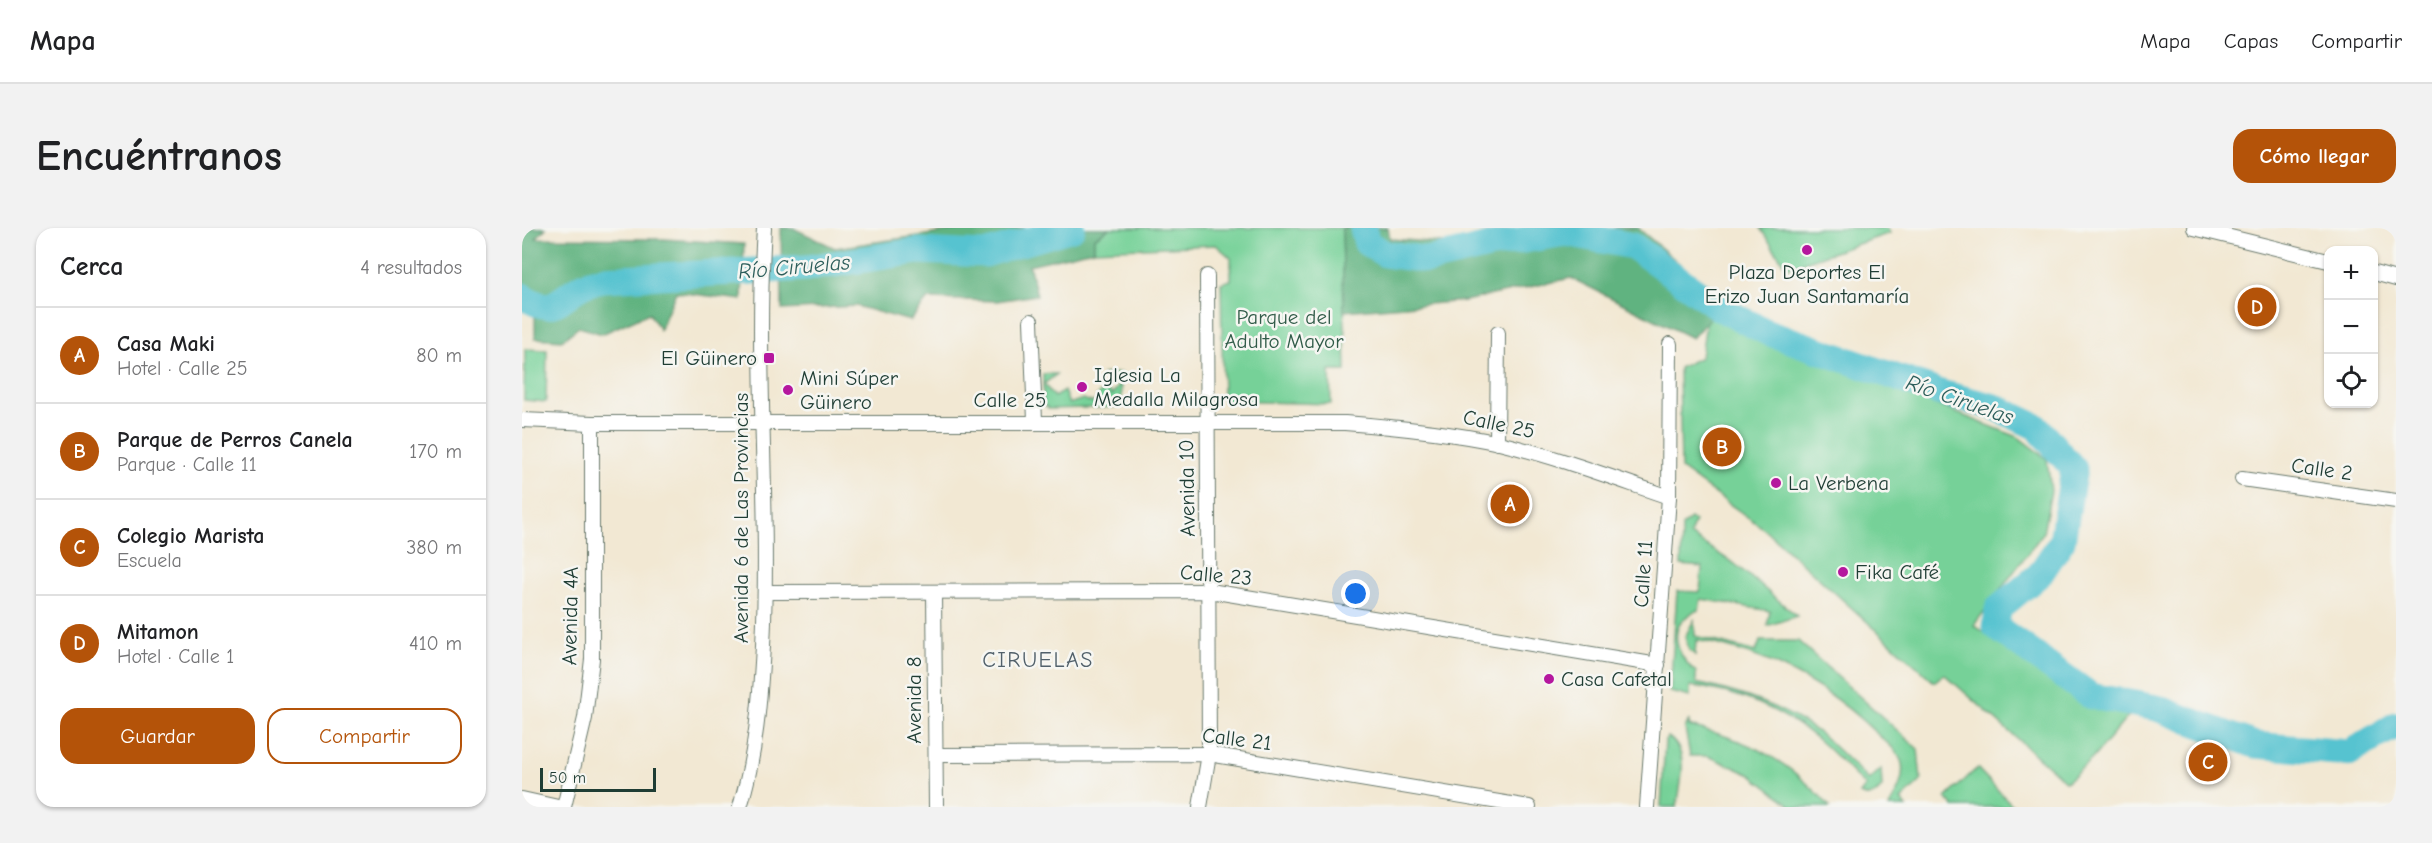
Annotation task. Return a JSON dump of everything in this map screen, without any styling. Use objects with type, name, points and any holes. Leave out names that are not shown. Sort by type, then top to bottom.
[{"type":"street","points":[[2194,228],[2324,260]]},
{"type":"street","name":"Avenida 6 de Las Provincias","points":[[740,807],[754,744],[760,701],[766,592],[761,290],[763,235]]},
{"type":"street","points":[[2378,274],[2396,279]]},
{"type":"street","name":"Avenida 10","points":[[1200,807],[1209,754],[1207,276]]},
{"type":"street","points":[[1031,321],[1035,421]]},
{"type":"street","points":[[1497,443],[1498,333]]},
{"type":"street","name":"Calle 11","points":[[1647,807],[1669,497],[1670,344]]},
{"type":"street","name":"Calle 25","points":[[522,420],[592,423],[1207,421],[1345,423],[1397,427],[1497,443],[1550,457],[1669,497]]},
{"type":"street","name":"Avenida 4A","points":[[564,807],[585,718],[592,659],[592,423]]},
{"type":"street","name":"Calle 2","points":[[2242,479],[2396,501]]},
{"type":"street","name":"Calle 23","points":[[766,592],[1210,591],[1658,665]]},
{"type":"street","name":"Avenida 8","points":[[934,593],[936,807]]},
{"type":"street","name":"Calle 21","points":[[936,755],[1209,754],[1529,807]]},
{"type":"street","points":[[522,799],[558,807]]},
{"type":"green space","points":[[522,228],[546,228],[536,238],[663,239],[744,244],[742,300],[676,292],[660,330],[649,313],[602,334],[579,327],[562,340],[535,338],[535,313],[522,305]]},
{"type":"green space","points":[[781,228],[793,228],[835,248],[973,228],[1110,228],[1094,238],[1094,250],[1029,265],[1037,295],[997,301],[928,299],[910,321],[856,306],[782,310]]},
{"type":"green space","name":"Parque del Adulto Mayor","points":[[1110,228],[1342,228],[1346,371],[1330,371],[1331,404],[1223,401],[1221,283],[1231,280],[1231,258],[1216,245],[1094,250],[1094,238]]},
{"type":"green space","points":[[1342,228],[1388,228],[1390,239],[1457,244],[1603,228],[1638,228],[1724,302],[1692,338],[1571,278],[1465,301],[1344,311]]},
{"type":"green space","name":"Plaza Deportes El Erizo Juan Santamaría","points":[[1760,228],[1887,228],[1890,233],[1787,268]]},
{"type":"green space","points":[[1707,315],[2018,437],[2047,459],[2051,491],[2043,533],[1974,625],[2089,705],[2131,713],[2092,759],[2066,782],[1944,674],[1934,682],[1764,529],[1681,469],[1679,368],[1701,357]]},
{"type":"green space","points":[[525,349],[547,350],[546,402],[524,400]]},
{"type":"green space","points":[[1121,373],[1122,407],[1049,409],[1043,404],[1043,374],[1057,374],[1044,384],[1054,397],[1064,391],[1069,404],[1083,399],[1094,403],[1099,393],[1108,390],[1112,395],[1120,384],[1103,374]]},
{"type":"green space","points":[[1691,519],[1695,521],[1690,535],[1735,564],[1797,616],[1767,626],[1770,611],[1701,599],[1699,610],[1688,615],[1681,622],[1676,638],[1682,656],[1696,672],[1696,683],[1760,701],[1791,715],[1826,738],[1869,780],[1881,769],[1882,787],[1875,794],[1866,796],[1860,794],[1866,786],[1829,749],[1788,718],[1773,710],[1741,697],[1707,688],[1690,686],[1690,697],[1670,692],[1677,591],[1700,592],[1702,567],[1681,565],[1682,526]]},
{"type":"green space","points":[[1694,620],[1695,636],[1756,652],[1760,641],[1798,641],[1918,749],[1921,781],[1901,800],[1907,807],[1889,807],[1899,786],[1903,770],[1898,755],[1856,715],[1815,685],[1770,662],[1746,653],[1696,640],[1695,655],[1689,650],[1685,637]]},
{"type":"green space","points":[[1689,720],[1689,726],[1731,738],[1767,754],[1799,776],[1830,807],[1793,807],[1751,775],[1708,756],[1690,756],[1685,728]]},
{"type":"green space","points":[[1668,737],[1680,751],[1682,760],[1682,779],[1677,807],[1661,807],[1665,741]]},
{"type":"green space","points":[[1977,768],[2014,807],[1954,807],[1946,798]]},
{"type":"waterway","name":"Río Ciruelas","points":[[522,296],[532,302],[548,306],[591,282],[603,279],[807,268],[918,251],[985,254],[1072,228]]},
{"type":"waterway","name":"Río Ciruelas","points":[[1363,228],[1367,243],[1385,254],[1429,260],[1488,246],[1566,233],[1633,246],[1721,309],[1767,332],[1941,393],[1995,407],[2037,427],[2074,469],[2062,541],[2040,574],[1998,609],[1996,627],[2091,696],[2157,708],[2255,745],[2349,753],[2396,725]]},
{"type":"place","name":"Plaza Deportes El Erizo Juan Santamaría","points":[[1807,250]]},
{"type":"place","name":"Mitamon","points":[[2257,307]]},
{"type":"place","name":"El Güinero","points":[[769,358]]},
{"type":"place","name":"Iglesia La Medalla Milagrosa","points":[[1082,387]]},
{"type":"place","name":"Mini Súper Güinero","points":[[788,390]]},
{"type":"place","name":"Parque de Perros Canela","points":[[1722,447]]},
{"type":"place","name":"La Verbena","points":[[1776,483]]},
{"type":"place","name":"Casa Maki","points":[[1510,504]]},
{"type":"place","name":"Fika Café","points":[[1843,572]]},
{"type":"place","name":"Casa Cafetal","points":[[1549,679]]},
{"type":"place","name":"Colegio Marista","points":[[2208,762]]},
{"type":"district","name":"CIRUELAS","points":[[1038,659]]}]
